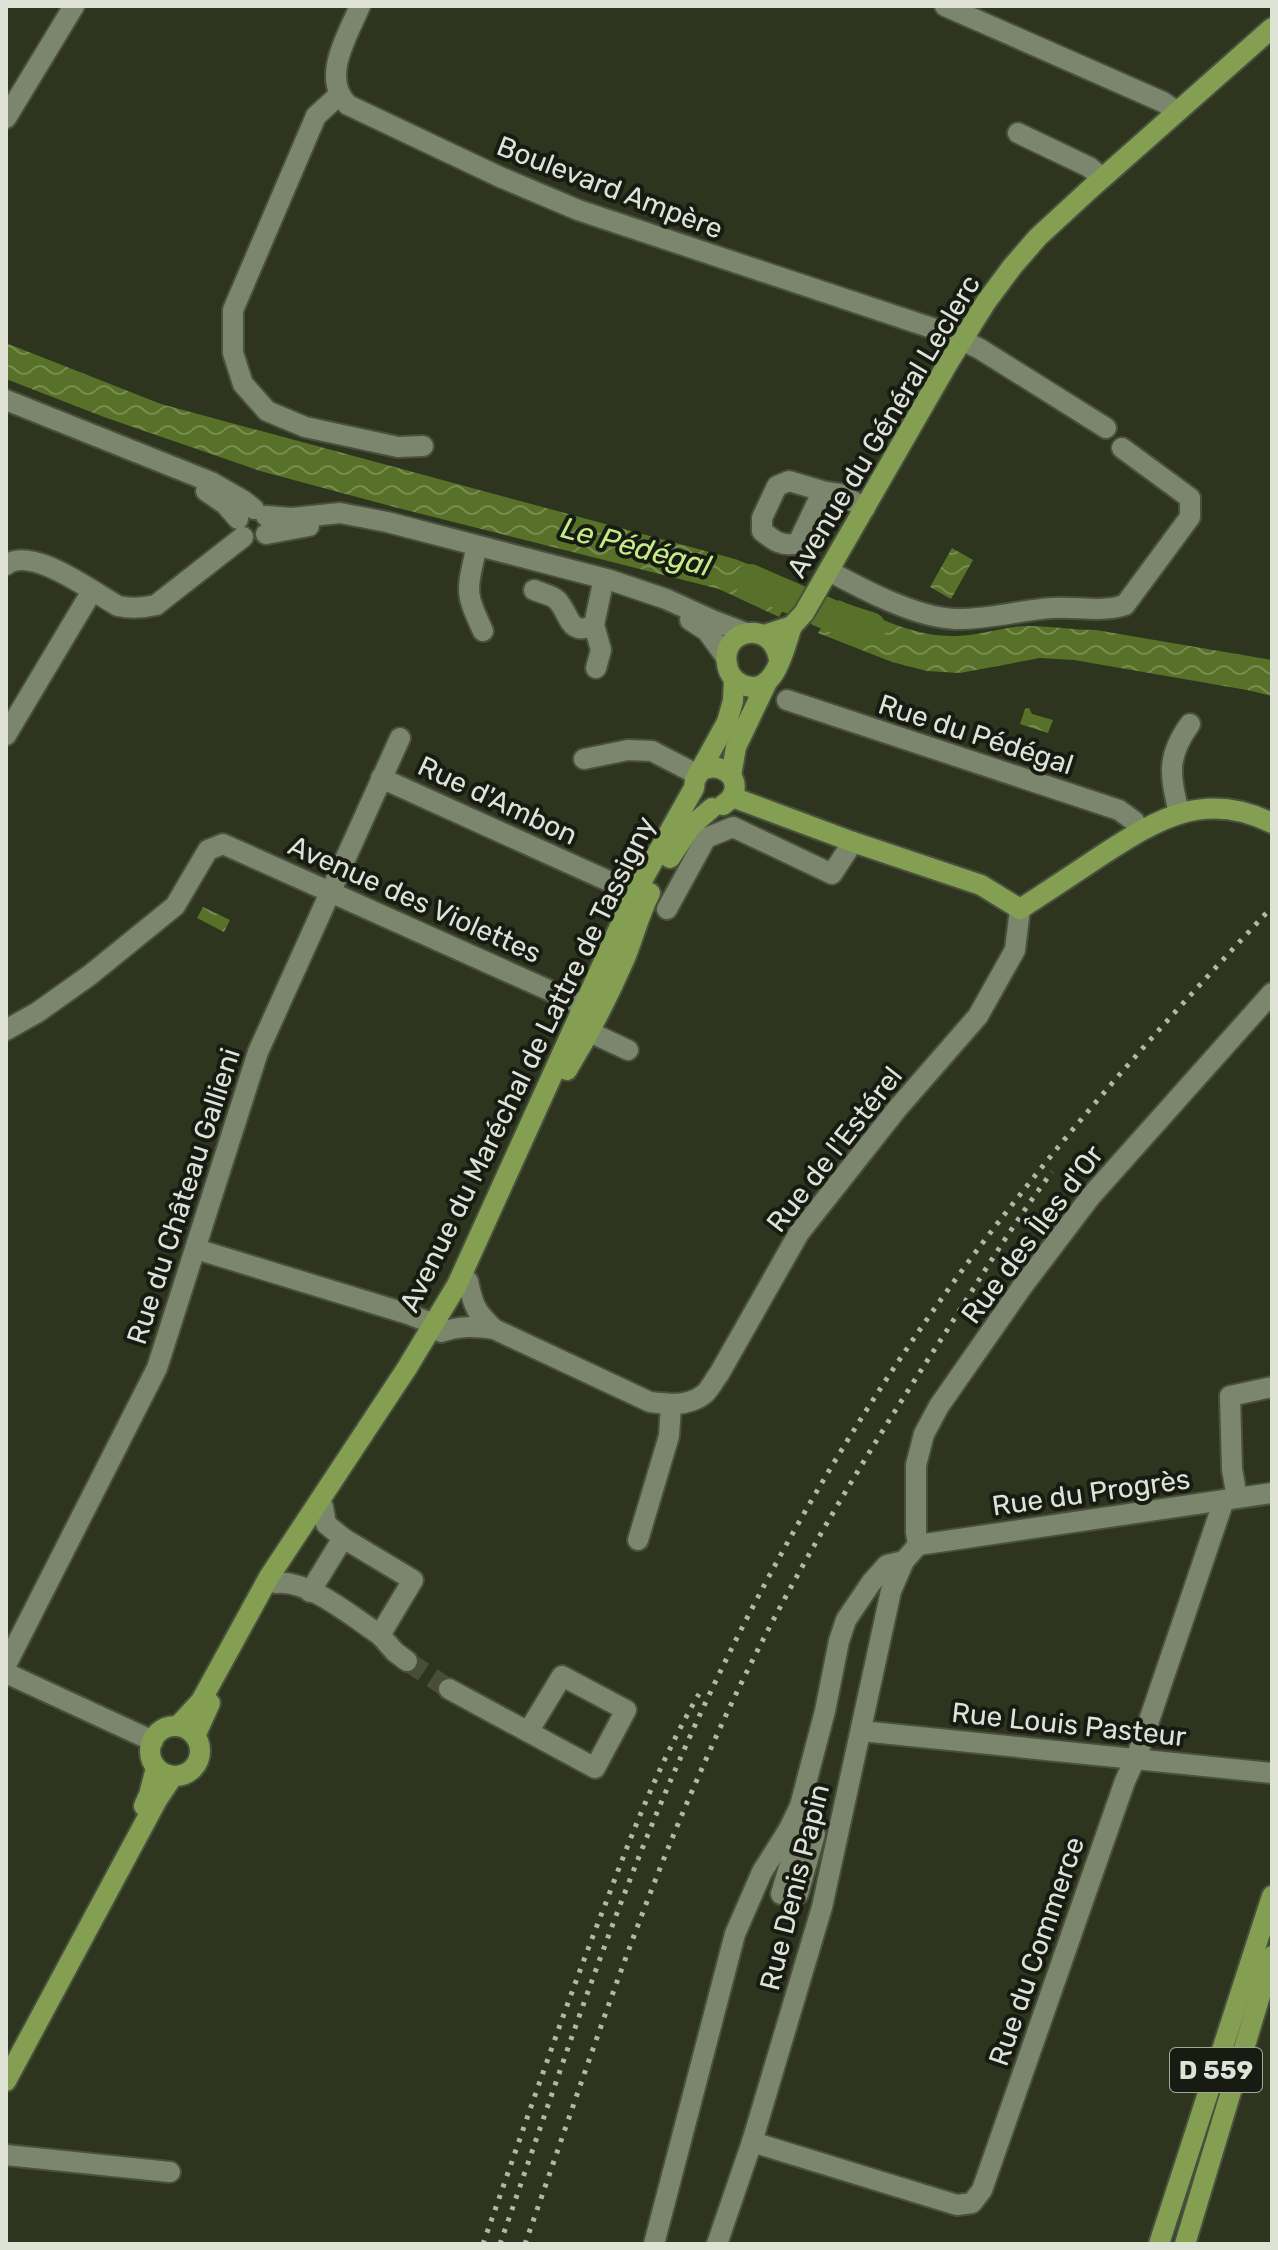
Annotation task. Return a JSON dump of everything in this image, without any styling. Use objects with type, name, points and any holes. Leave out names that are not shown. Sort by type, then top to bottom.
[{"type":"main road","name":"Avenue du Général Leclerc","points":[[779,660],[793,624],[804,613],[825,578],[962,340],[1012,267],[1038,237],[1102,178],[1272,28]]},
{"type":"main road","points":[[767,682],[748,686],[734,679],[727,669],[726,657],[733,641],[793,624]]},
{"type":"main road","points":[[731,776],[717,767],[698,778],[698,800],[712,808],[725,805],[732,797],[734,783],[731,776],[736,747],[767,682],[777,670],[779,660],[772,641],[755,634]]},
{"type":"main road","name":"Avenue du Maréchal de Lattre de Tassigny","points":[[186,1731],[207,1707],[276,1583],[437,1328],[635,893],[698,778],[732,707],[734,679]]},
{"type":"main road","points":[[732,797],[981,885],[1020,909],[1140,831],[1179,813],[1200,809],[1236,810],[1272,823]]},
{"type":"main road","name":"Avenue du Maréchal de Lattre de Tassigny","points":[[186,1731],[269,1577],[468,1281],[561,1080],[591,1031],[626,955],[643,907],[682,838],[712,808]]},
{"type":"main road","points":[[168,1727],[186,1731],[199,1744],[197,1763],[183,1775],[165,1772],[152,1759],[150,1750],[153,1741],[159,1732],[168,1727]]},
{"type":"main road","points":[[6,2061],[149,1795],[165,1772]]},
{"type":"main road","points":[[6,2081],[157,1800],[165,1772]]},
{"type":"main road","name":"D 559","points":[[1159,2244],[1272,1896]]},
{"type":"main road","name":"D 559","points":[[1185,2244],[1272,1956]]},
{"type":"street","points":[[6,118],[74,6]]},
{"type":"street","points":[[360,6],[337,63],[335,76],[339,95],[316,116],[233,310],[233,353],[243,384],[267,411],[305,427],[398,447],[423,446]]},
{"type":"street","points":[[945,6],[1163,102],[1176,111]]},
{"type":"street","name":"Boulevard Ampère","points":[[339,95],[362,113],[578,210],[962,340],[1106,428]]},
{"type":"street","points":[[1018,133],[1089,167],[1102,178]]},
{"type":"street","points":[[6,400],[211,482],[237,496],[253,523]]},
{"type":"street","points":[[6,409],[195,485],[253,523],[361,525],[602,587],[663,608],[697,624],[707,631],[726,657]]},
{"type":"street","points":[[825,578],[853,584],[941,618],[959,619],[1056,607],[1111,610],[1125,605],[1190,517],[1190,498],[1122,448]]},
{"type":"street","points":[[826,492],[840,494],[865,508]]},
{"type":"street","points":[[6,565],[21,558],[48,565],[118,606],[131,609],[156,605],[253,523],[340,513],[387,522],[610,580],[755,634]]},
{"type":"street","points":[[475,554],[468,598],[483,631]]},
{"type":"street","points":[[596,668],[601,650],[594,625],[602,587]]},
{"type":"street","points":[[534,590],[556,598],[574,627],[586,629],[594,625]]},
{"type":"street","points":[[6,735],[92,591]]},
{"type":"street","name":"Rue du Pédégal","points":[[787,700],[1119,810],[1134,821],[1140,831]]},
{"type":"street","points":[[1179,813],[1170,776],[1172,757],[1179,739],[1190,724]]},
{"type":"street","name":"Rue du Château Gallieni","points":[[6,1665],[157,1368],[258,1052],[400,738]]},
{"type":"street","points":[[584,759],[628,750],[652,751],[698,778]]},
{"type":"street","name":"Rue d'Ambon","points":[[381,778],[635,893]]},
{"type":"street","points":[[667,909],[706,838],[733,827],[832,874],[853,842]]},
{"type":"street","name":"Avenue des Violettes","points":[[6,1030],[38,1012],[90,975],[175,906],[208,850],[223,844],[584,1006]]},
{"type":"street","name":"Rue de l'Estérel","points":[[671,1405],[704,1395],[799,1233],[897,1109],[978,1016],[1015,950],[1020,909]]},
{"type":"street","points":[[610,948],[613,959],[591,1010],[588,1027],[598,1036],[628,1050]]},
{"type":"street","name":"Rue des Îles d'Or","points":[[918,1545],[916,1465],[924,1434],[939,1406],[1022,1287],[1091,1196],[1272,993]]},
{"type":"street","points":[[196,1249],[408,1314],[437,1328],[476,1326],[494,1329],[650,1402],[671,1405],[669,1436],[638,1540]]},
{"type":"street","points":[[468,1281],[479,1315],[494,1329]]},
{"type":"street","points":[[1231,1499],[1230,1396],[1272,1387]]},
{"type":"street","name":"Rue du Progrès","points":[[918,1545],[1272,1493]]},
{"type":"street","name":"Rue du Commerce","points":[[752,2142],[957,2205],[972,2203],[982,2190],[1134,1760],[1231,1499]]},
{"type":"street","points":[[323,1507],[326,1524],[343,1538],[413,1580],[380,1635]]},
{"type":"street","points":[[310,1592],[343,1538]]},
{"type":"street","name":"Rue Denis Papin","points":[[717,2244],[752,2142],[822,1907],[891,1591],[904,1561],[918,1545]]},
{"type":"street","points":[[654,2244],[735,1934],[762,1872],[795,1830],[846,1620],[887,1565],[904,1561]]},
{"type":"street","points":[[276,1583],[292,1583],[310,1592],[380,1635],[407,1661]]},
{"type":"street","points":[[6,1673],[153,1741]]},
{"type":"street","points":[[449,1689],[528,1732],[595,1768],[626,1710],[562,1676],[528,1732]]},
{"type":"street","name":"Rue Louis Pasteur","points":[[861,1731],[1272,1773]]},
{"type":"street","points":[[790,1894],[815,1834],[795,1830]]},
{"type":"street","points":[[6,2155],[170,2172]]},
{"type":"water","points":[[6,343],[161,404],[735,559],[799,584],[779,617],[719,589],[260,471],[6,379]]},
{"type":"water","points":[[952,548],[973,560],[951,599],[930,587]]},
{"type":"water","points":[[839,600],[896,625],[925,633],[965,636],[1029,626],[1096,630],[1272,660],[1272,696],[1074,660],[1040,658],[960,673],[927,671],[892,662],[818,633]]},
{"type":"water","points":[[1029,708],[1032,714],[1053,720],[1048,733],[1020,724],[1025,709]]},
{"type":"water","points":[[203,907],[230,920],[224,932],[197,918]]},
{"type":"waterway","name":"Le Pédégal","points":[[750,580],[830,615],[870,628]]},
{"type":"tunnel","points":[[407,1661],[449,1689]]},
{"type":"railway","points":[[500,2244],[630,1879],[714,1685],[790,1539],[876,1396],[969,1260],[1111,1085],[1272,907]]},
{"type":"railway","points":[[525,2244],[655,1882],[704,1764],[756,1653],[876,1441],[1052,1172]]},
{"type":"railway","points":[[483,2244],[626,1851],[659,1771],[699,1694]]}]
